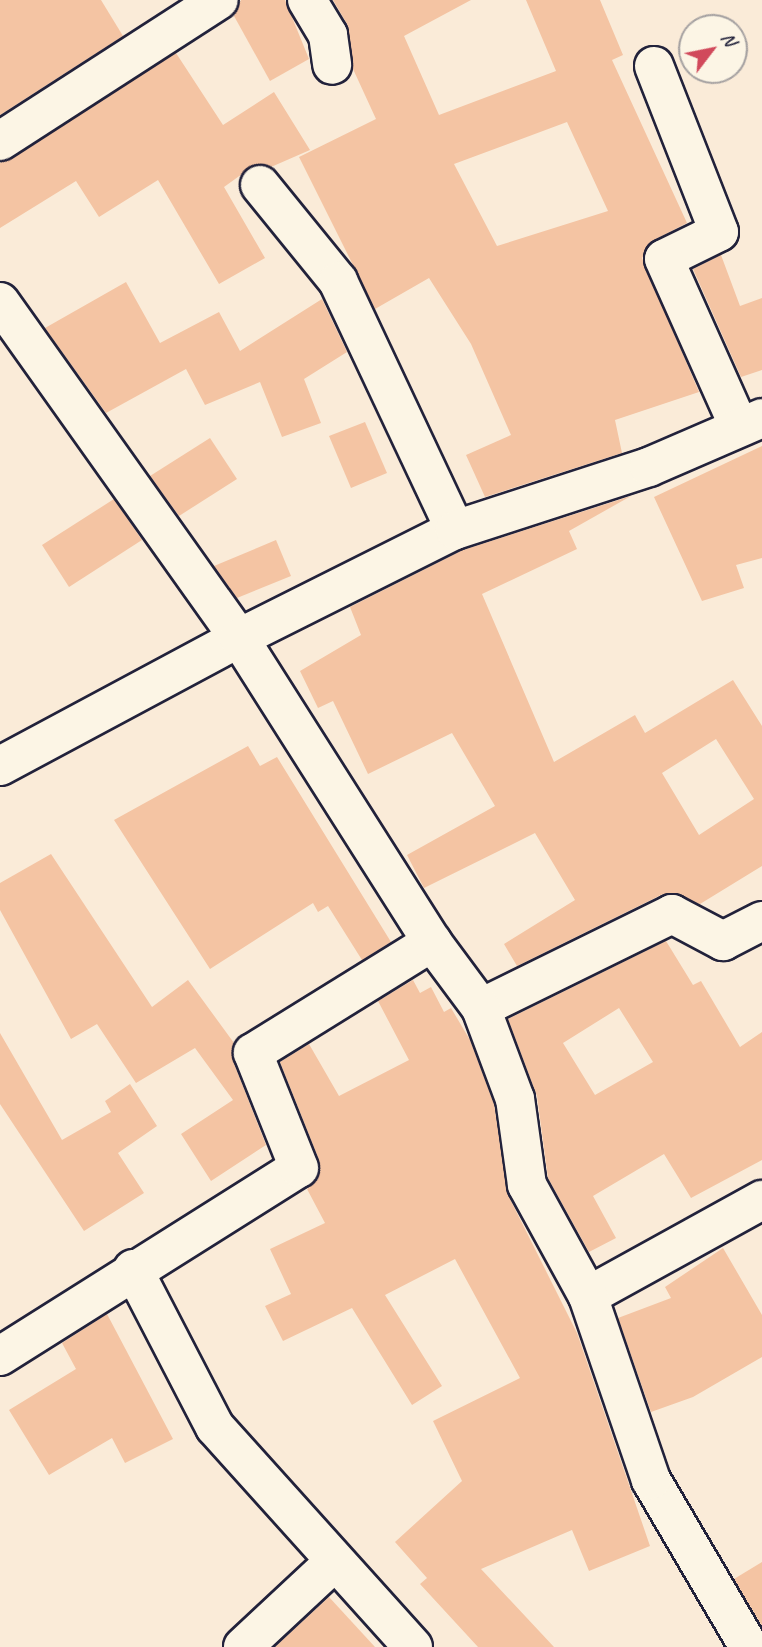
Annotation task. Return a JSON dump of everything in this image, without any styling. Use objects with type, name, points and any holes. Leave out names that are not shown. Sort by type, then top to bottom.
[{"type":"street","points":[[0,141],[219,0]]},
{"type":"street","points":[[307,0],[328,35],[332,65]]},
{"type":"street","points":[[0,766],[239,638],[455,530],[649,467],[750,423],[664,259],[719,232],[654,66]]},
{"type":"street","points":[[260,185],[338,281],[455,530]]},
{"type":"street","points":[[0,302],[239,638],[432,942],[481,1008],[515,1099],[527,1185],[588,1296],[651,1479],[748,1647]]},
{"type":"street","points":[[481,1008],[672,914],[723,941],[762,921]]},
{"type":"street","points":[[0,1356],[133,1269],[299,1168],[253,1053],[432,942]]},
{"type":"street","points":[[588,1296],[762,1200]]},
{"type":"street","points":[[133,1269],[215,1427],[413,1647]]},
{"type":"street","points":[[243,1647],[334,1562]]},
{"type":"building","points":[[0,0],[101,0],[123,36],[0,115]]},
{"type":"building","points":[[241,0],[285,0],[309,59],[270,81],[234,16]]},
{"type":"building","points":[[333,0],[471,0],[404,36],[439,115],[556,71],[526,0],[600,0],[623,55],[612,60],[687,223],[654,240],[642,258],[699,392],[615,420],[622,453],[485,497],[466,455],[511,435],[471,344],[429,278],[375,309],[299,157],[376,119],[353,69],[347,24]],"holes":[[[567,122],[608,211],[497,246],[454,164]]]},
{"type":"building","points":[[176,53],[223,125],[274,92],[310,150],[271,167],[256,164],[224,187],[265,258],[219,284],[158,180],[99,217],[76,181],[0,228],[0,163]]},
{"type":"building","points":[[721,255],[740,306],[762,298],[762,370],[741,377],[693,269]]},
{"type":"building","points":[[126,282],[160,343],[219,312],[240,351],[322,299],[347,352],[304,379],[321,423],[282,437],[260,382],[205,405],[186,369],[106,413],[45,328]]},
{"type":"building","points":[[365,422],[387,473],[351,488],[329,436]]},
{"type":"building","points":[[210,438],[237,479],[179,516],[150,476]]},
{"type":"building","points":[[762,446],[762,558],[736,565],[744,588],[702,601],[654,497]]},
{"type":"building","points":[[631,496],[569,531],[577,549],[482,594],[554,762],[635,715],[645,733],[733,680],[762,726],[762,866],[700,904],[663,894],[517,966],[504,944],[575,900],[535,833],[424,888],[407,855],[495,806],[452,733],[368,774],[333,701],[318,708],[300,671],[361,635],[350,607],[463,550]],"holes":[[[716,739],[754,799],[699,835],[662,773]]]},
{"type":"building","points":[[114,499],[142,540],[69,587],[42,545]]},
{"type":"building","points":[[276,540],[291,576],[237,598],[214,566]]},
{"type":"building","points":[[248,746],[260,766],[277,757],[391,942],[362,960],[328,906],[318,912],[313,903],[210,969],[114,820]]},
{"type":"building","points":[[51,854],[152,1007],[188,980],[234,1043],[233,1061],[266,1145],[211,1181],[181,1134],[233,1100],[195,1048],[136,1083],[97,1024],[71,1039],[0,910],[0,883]]},
{"type":"building","points":[[666,941],[693,985],[701,981],[740,1047],[762,1032],[762,1160],[691,1198],[664,1154],[593,1196],[616,1238],[589,1252],[548,1178],[537,1096],[508,1019]],"holes":[[[619,1008],[653,1062],[595,1095],[563,1043]]]},
{"type":"building","points":[[413,980],[420,993],[431,987],[444,1012],[451,1008],[470,1040],[494,1104],[508,1195],[577,1333],[650,1546],[589,1571],[572,1530],[481,1569],[554,1647],[478,1647],[420,1584],[427,1578],[395,1542],[462,1481],[433,1421],[520,1378],[455,1259],[385,1295],[442,1386],[412,1405],[352,1308],[283,1341],[265,1306],[291,1294],[270,1249],[325,1223],[307,1189],[318,1179],[319,1160],[280,1062],[309,1044],[339,1096],[409,1060],[378,1001]]},
{"type":"building","points":[[0,1033],[62,1140],[111,1112],[105,1101],[130,1084],[157,1126],[118,1153],[144,1193],[84,1231],[0,1104]]},
{"type":"building","points":[[723,1248],[762,1315],[762,1357],[693,1397],[651,1412],[618,1318],[671,1298],[665,1287]]},
{"type":"building","points":[[107,1314],[173,1439],[125,1463],[112,1438],[49,1475],[9,1410],[76,1369],[62,1343]]},
{"type":"building","points":[[762,1562],[762,1626],[734,1579]]},
{"type":"building","points":[[329,1597],[375,1647],[275,1647]]}]
